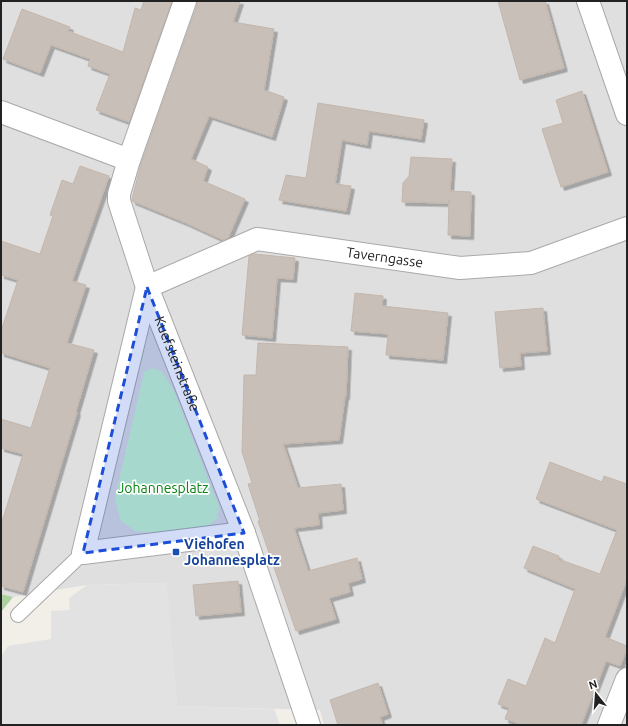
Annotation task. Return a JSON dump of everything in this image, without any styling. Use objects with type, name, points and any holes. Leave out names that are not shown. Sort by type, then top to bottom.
[{"type":"street","name":"Kuefsteinstraße","points":[[185,1],[128,160],[119,194],[119,201],[147,287],[244,533],[309,725]]},
{"type":"street","points":[[588,1],[627,114]]},
{"type":"street","points":[[1,112],[128,160]]},
{"type":"street","name":"Taverngasse","points":[[147,287],[257,239],[460,268],[531,262],[627,228]]},
{"type":"street","points":[[147,287],[83,553],[244,533]]},
{"type":"street","points":[[609,725],[627,679]]},
{"type":"lane","points":[[18,615],[83,553]]},
{"type":"highlighted area","points":[[147,287],[244,533],[83,553]]},
{"type":"shaded area","points":[[1,1],[627,1],[627,725],[324,725],[320,710],[177,706],[166,583],[87,585],[13,597],[1,594]]},
{"type":"shaded area","points":[[167,583],[177,706],[274,709],[280,725],[1,725],[1,657],[8,646],[51,639],[51,611],[70,610],[69,598],[87,585]]},
{"type":"green space","name":"Johannesplatz","points":[[152,368],[161,371],[173,389],[219,507],[217,519],[202,530],[155,533],[135,531],[120,520],[115,498],[144,372]]},
{"type":"green space","points":[[1,594],[13,597],[1,612]]},
{"type":"building","points":[[144,1],[172,1],[129,122],[96,110],[110,74],[88,66],[90,59],[51,45],[40,73],[3,59],[22,9],[70,27],[68,31],[123,52],[135,8],[141,10]]},
{"type":"building","points":[[197,1],[240,1],[233,22],[274,29],[264,90],[284,97],[272,137],[209,116],[191,159],[208,167],[203,181],[245,199],[228,238],[223,240],[132,201],[141,164],[197,5]]},
{"type":"building","points":[[498,1],[545,1],[564,68],[520,80]]},
{"type":"building","points":[[582,91],[608,172],[561,187],[542,129],[563,123],[556,100]]},
{"type":"building","points":[[318,103],[424,120],[421,139],[369,131],[367,145],[342,140],[335,184],[351,186],[346,211],[279,200],[286,175],[306,178]]},
{"type":"building","points":[[411,157],[452,159],[450,191],[471,192],[470,236],[448,235],[449,203],[402,202],[403,183],[409,176]]},
{"type":"building","points":[[80,166],[109,176],[72,281],[86,285],[67,343],[94,350],[23,592],[1,586],[1,525],[23,454],[1,448],[1,419],[31,428],[50,368],[1,353],[1,331],[18,280],[1,275],[1,241],[40,254],[53,216],[50,215],[62,180],[73,184]]},
{"type":"building","points":[[254,254],[295,258],[293,279],[277,278],[272,338],[242,335],[249,256]]},
{"type":"building","points":[[355,293],[383,296],[382,306],[448,313],[443,360],[386,355],[388,334],[351,331]]},
{"type":"building","points":[[543,308],[547,351],[520,353],[521,366],[500,368],[495,312]]},
{"type":"building","points":[[258,343],[348,347],[346,396],[339,440],[283,444],[298,488],[341,484],[343,510],[318,513],[319,525],[294,528],[308,571],[357,558],[362,579],[348,583],[350,592],[329,598],[336,619],[296,631],[258,521],[260,521],[248,484],[252,483],[242,452],[244,375],[256,375]]},
{"type":"building","points":[[550,462],[602,482],[604,476],[627,484],[627,579],[605,637],[627,646],[627,649],[620,666],[606,661],[581,725],[523,725],[505,719],[509,708],[498,704],[508,679],[526,686],[545,638],[555,643],[575,589],[524,568],[533,546],[559,556],[558,559],[600,574],[617,530],[536,499]]},
{"type":"building","points":[[238,581],[241,612],[196,616],[193,585]]},
{"type":"building","points":[[378,683],[388,714],[380,717],[383,725],[338,725],[330,700]]},
{"type":"place","name":"Viehofen Johannesplatz","points":[[176,552]]}]
